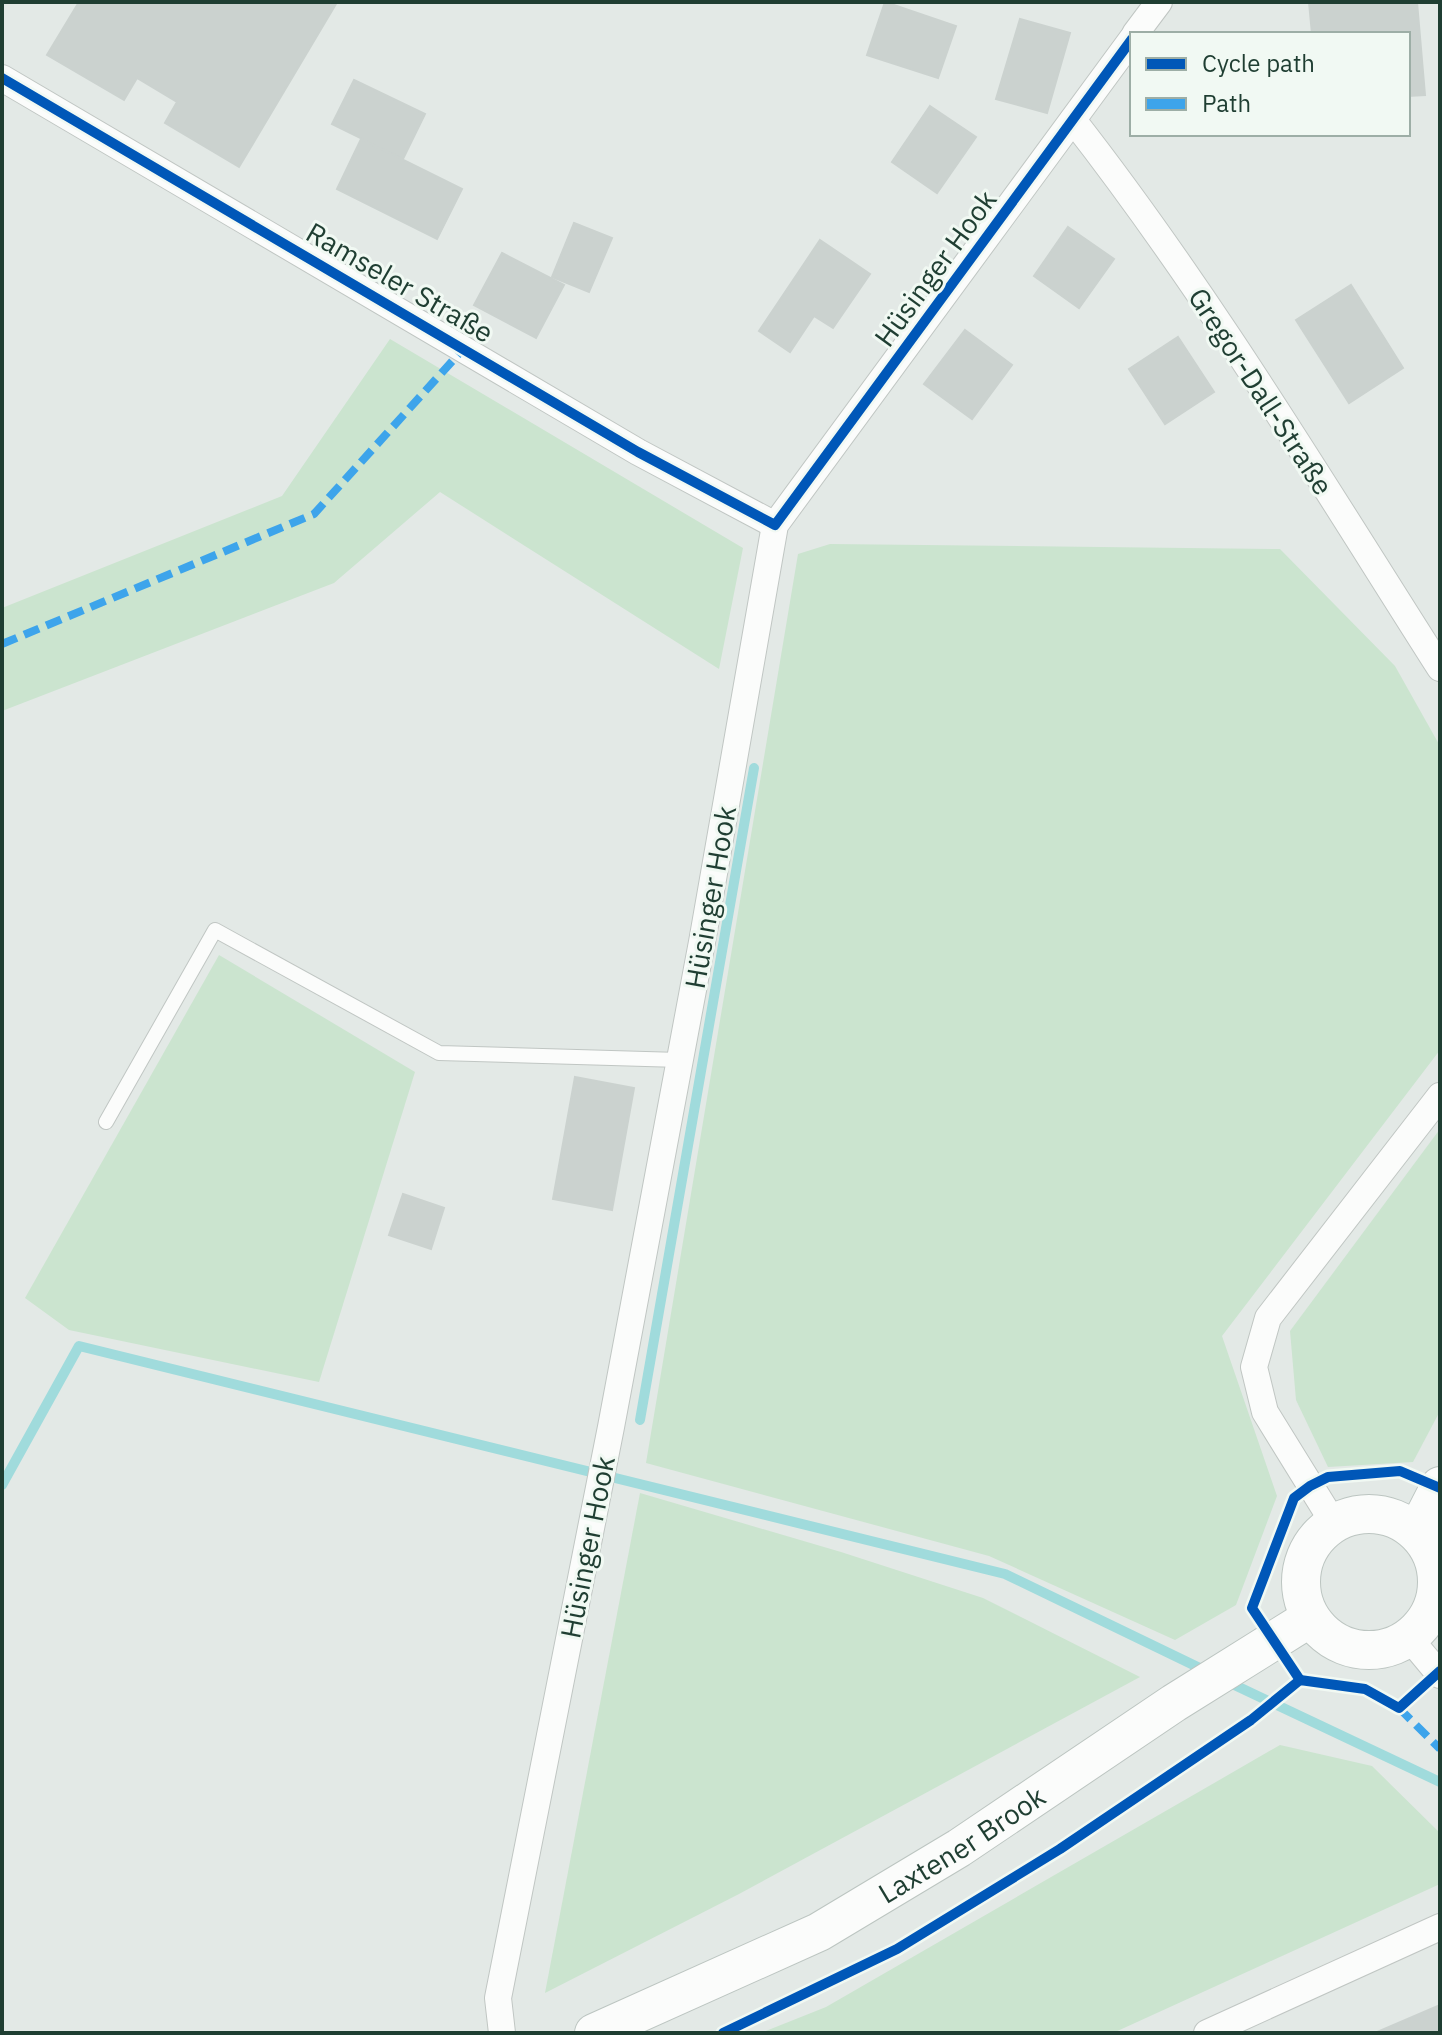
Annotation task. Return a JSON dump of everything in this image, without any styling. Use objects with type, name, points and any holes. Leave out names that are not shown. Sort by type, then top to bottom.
[{"type":"street","name":"Hüsinger Hook","points":[[1137,32],[1159,2]]},
{"type":"street","name":"Hüsinger Hook","points":[[502,2033],[498,1998],[606,1456],[775,525],[1130,42]]},
{"type":"street","name":"Ramseler Straße","points":[[2,78],[638,452],[775,525]]},
{"type":"street","name":"Gregor-Dall-Straße","points":[[1073,120],[1161,240],[1300,448],[1440,668]]},
{"type":"street","points":[[1333,1522],[1265,1412],[1254,1367],[1268,1318],[1440,1096]]},
{"type":"street","points":[[1417,1531],[1440,1486]]},
{"type":"street","points":[[1361,1513],[1391,1515],[1417,1531],[1434,1556],[1439,1586],[1430,1616],[1410,1639],[1375,1651],[1337,1644],[1310,1618],[1300,1593],[1302,1565],[1313,1540],[1333,1522],[1361,1513]]},
{"type":"street","name":"Laxtener Brook","points":[[594,2033],[819,1932],[959,1848],[1174,1703],[1310,1618]]},
{"type":"street","points":[[1410,1639],[1440,1675]]},
{"type":"street","points":[[1207,2033],[1440,1927]]},
{"type":"lane","points":[[106,1122],[215,930],[439,1053],[680,1060]]},
{"type":"green space","points":[[390,339],[743,548],[719,669],[440,492],[334,583],[2,711],[2,608],[282,496]]},
{"type":"green space","points":[[830,544],[1280,549],[1395,666],[1440,746],[1440,1050],[1222,1336],[1277,1496],[1236,1605],[1175,1640],[989,1556],[646,1463],[798,554]]},
{"type":"green space","points":[[219,955],[415,1072],[319,1382],[69,1330],[25,1298]]},
{"type":"green space","points":[[1440,1129],[1440,1411],[1413,1462],[1328,1467],[1296,1400],[1290,1331]]},
{"type":"green space","points":[[640,1493],[841,1552],[983,1598],[1140,1677],[739,1894],[545,1993]]},
{"type":"green space","points":[[1280,1745],[1372,1766],[1440,1833],[1440,1884],[1113,2033],[761,2033],[826,2007]]},
{"type":"building","points":[[79,2],[336,4],[239,167],[165,123],[177,102],[137,78],[124,100],[47,55]]},
{"type":"building","points":[[885,2],[956,26],[938,78],[867,55]]},
{"type":"building","points":[[1309,2],[1417,2],[1425,95],[1410,96],[1410,32],[1312,32]]},
{"type":"building","points":[[1020,19],[1070,33],[1047,113],[996,99]]},
{"type":"building","points":[[354,80],[425,114],[403,159],[332,124]]},
{"type":"building","points":[[930,106],[976,137],[937,193],[892,162]]},
{"type":"building","points":[[361,139],[462,189],[437,239],[337,189]]},
{"type":"building","points":[[574,223],[612,238],[589,292],[552,277]]},
{"type":"building","points":[[1068,227],[1114,259],[1079,308],[1034,276]]},
{"type":"building","points":[[820,240],[870,274],[833,328],[814,316],[790,352],[759,331]]},
{"type":"building","points":[[502,253],[564,285],[536,338],[474,305]]},
{"type":"building","points":[[1351,285],[1403,368],[1349,403],[1296,320]]},
{"type":"building","points":[[965,330],[1012,365],[972,419],[924,384]]},
{"type":"building","points":[[1178,337],[1214,392],[1165,424],[1129,369]]},
{"type":"building","points":[[575,1077],[634,1088],[612,1210],[553,1199]]},
{"type":"building","points":[[403,1194],[444,1208],[431,1249],[389,1235]]},
{"type":"building","points":[[1440,2005],[1440,2033],[1375,2033]]},
{"type":"waterway","points":[[640,1420],[754,768]]},
{"type":"waterway","points":[[2,1485],[79,1346],[1005,1574],[1208,1672]]},
{"type":"waterway","points":[[1226,1681],[1440,1782]]},
{"type":"marked path","points":[[2,644],[314,514],[465,347]]},
{"type":"marked path","points":[[1399,1708],[1440,1749]]},
{"type":"cycle path","points":[[2,78],[638,452],[775,525],[1130,42]]},
{"type":"cycle path","points":[[1300,1680],[1252,1608],[1294,1498],[1328,1477],[1400,1471],[1440,1488]]},
{"type":"cycle path","points":[[723,2033],[897,1949],[1060,1849],[1251,1720],[1300,1680],[1365,1689],[1399,1708],[1440,1671]]}]
